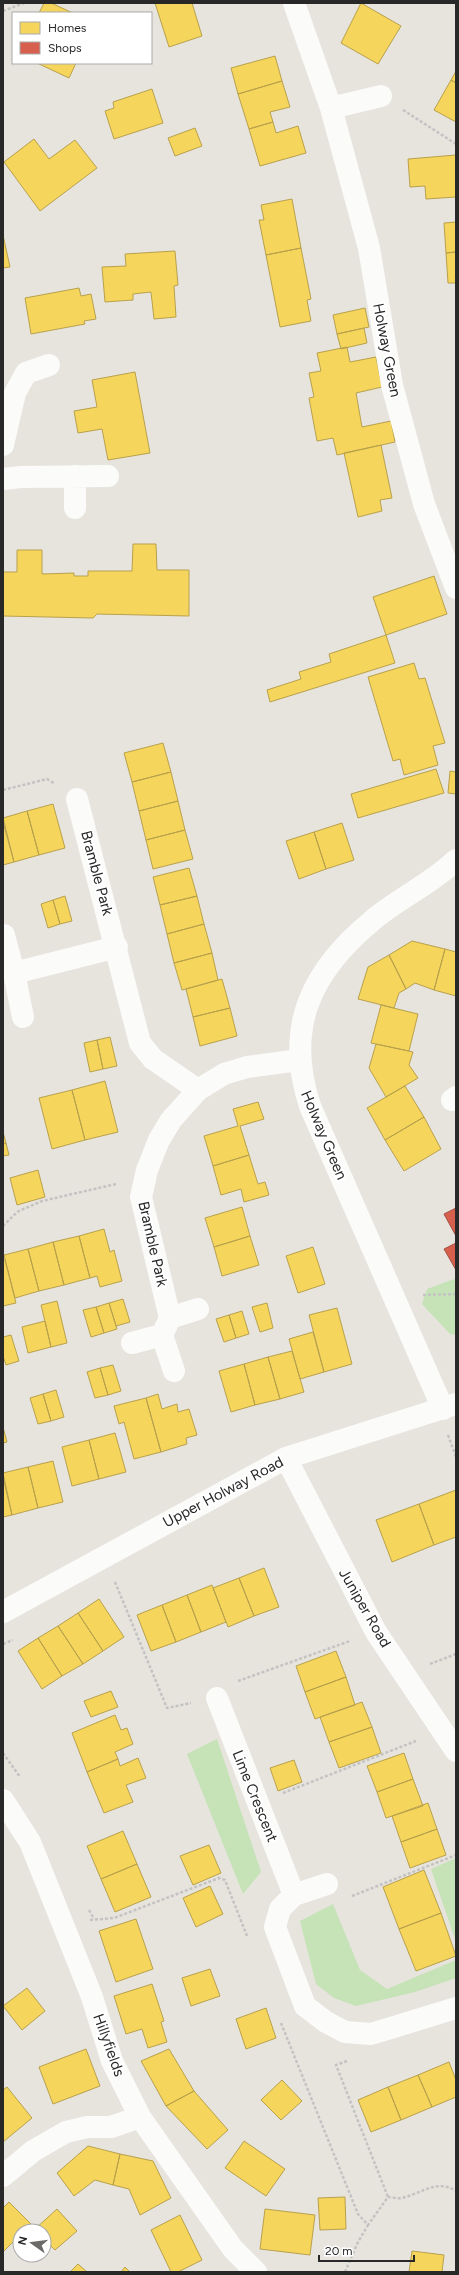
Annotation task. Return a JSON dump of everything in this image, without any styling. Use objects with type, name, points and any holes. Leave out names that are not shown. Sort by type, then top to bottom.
[{"type":"street","name":"Holway Green","points":[[294,3],[331,108],[369,248],[392,385],[424,504],[456,588]]},
{"type":"street","points":[[331,108],[381,96]]},
{"type":"street","points":[[3,445],[15,393],[26,373],[49,364]]},
{"type":"street","points":[[75,476],[75,508]]},
{"type":"street","points":[[3,479],[108,476]]},
{"type":"street","name":"Bramble Park","points":[[77,798],[117,947],[140,1043],[153,1059],[198,1090]]},
{"type":"street","name":"Holway Green","points":[[450,1406],[310,1106],[302,1083],[299,1060],[300,1033],[307,1005],[334,958],[374,919],[439,876],[456,860]]},
{"type":"street","points":[[4,936],[14,973],[23,1017]]},
{"type":"street","points":[[14,973],[117,947]]},
{"type":"street","name":"Bramble Park","points":[[174,1371],[141,1197],[147,1170],[159,1140],[170,1120],[198,1090],[224,1074],[247,1067],[299,1060]]},
{"type":"street","points":[[132,1343],[198,1309]]},
{"type":"street","name":"Upper Holway Road","points":[[3,1612],[286,1458],[450,1406]]},
{"type":"street","name":"Juniper Road","points":[[286,1458],[376,1632],[456,1751]]},
{"type":"street","name":"Lime Crescent","points":[[216,1698],[294,1895]]},
{"type":"street","name":"Hillyfields","points":[[3,1800],[30,1842],[92,1997],[112,2061],[140,2117],[233,2249],[254,2271]]},
{"type":"street","points":[[328,1884],[294,1895],[280,1909],[275,1927],[305,2006],[326,2022],[345,2032],[371,2034],[456,2008]]},
{"type":"street","points":[[3,2176],[33,2151],[66,2132],[87,2126],[111,2127],[140,2117]]},
{"type":"path","points":[[3,11],[24,3]]},
{"type":"path","points":[[381,96],[456,144]]},
{"type":"path","points":[[3,790],[48,779],[77,798]]},
{"type":"path","points":[[3,1226],[17,1212],[42,1201],[116,1184],[141,1197]]},
{"type":"path","points":[[105,1556],[167,1708],[216,1698],[227,1684],[376,1632]]},
{"type":"path","points":[[258,1802],[443,1731]]},
{"type":"path","points":[[328,1884],[345,1899],[456,1855]]},
{"type":"path","points":[[94,1919],[114,1918],[219,1878],[225,1880],[250,1944]]},
{"type":"path","points":[[281,2022],[358,2214],[368,2225]]},
{"type":"path","points":[[371,2034],[368,2053],[336,2065],[388,2197]]},
{"type":"path","points":[[388,2197],[401,2198],[436,2186],[450,2187],[456,2191]]},
{"type":"path","points":[[345,2272],[358,2242],[388,2197]]},
{"type":"green space","points":[[454,1279],[456,1281],[456,1335],[450,1334],[422,1304],[427,1289]]},
{"type":"green space","points":[[217,1739],[261,1872],[243,1894],[187,1754]]},
{"type":"green space","points":[[456,1858],[456,1942],[431,1869]]},
{"type":"green space","points":[[333,1904],[360,1970],[387,1989],[456,1960],[456,1978],[415,1992],[356,2006],[334,1998],[316,1984],[300,1921]]},
{"type":"building: Homes","points":[[44,3],[51,3],[71,12],[40,12]]},
{"type":"building: Homes","points":[[155,3],[192,3],[202,36],[169,47]]},
{"type":"building: Homes","points":[[361,3],[401,26],[378,64],[341,43]]},
{"type":"building: Homes","points":[[275,56],[282,81],[238,94],[231,68]]},
{"type":"building: Homes","points":[[39,64],[76,64],[69,78]]},
{"type":"building: Homes","points":[[456,71],[456,83],[451,80]]},
{"type":"building: Homes","points":[[451,80],[456,83],[456,122],[434,110]]},
{"type":"building: Homes","points":[[282,81],[290,107],[270,112],[273,122],[249,129],[238,94]]},
{"type":"building: Homes","points":[[152,89],[163,123],[114,139],[105,111],[114,108],[113,102]]},
{"type":"building: Homes","points":[[273,122],[276,133],[298,126],[306,153],[260,166],[249,129]]},
{"type":"building: Homes","points":[[195,128],[202,146],[175,156],[168,138]]},
{"type":"building: Homes","points":[[34,139],[49,159],[75,140],[97,168],[40,211],[4,162]]},
{"type":"building: Homes","points":[[456,155],[456,197],[426,199],[425,186],[410,187],[408,159]]},
{"type":"building: Homes","points":[[292,199],[301,248],[266,255],[259,220],[264,220],[261,205]]},
{"type":"building: Homes","points":[[456,222],[456,252],[446,253],[444,223]]},
{"type":"building: Homes","points":[[3,235],[10,267],[3,268]]},
{"type":"building: Homes","points":[[301,248],[311,299],[307,300],[311,321],[280,327],[266,255]]},
{"type":"building: Homes","points":[[175,251],[178,285],[174,286],[176,317],[154,319],[151,292],[133,294],[133,300],[105,302],[102,267],[126,266],[125,254]]},
{"type":"building: Homes","points":[[456,252],[456,283],[448,283],[446,253]]},
{"type":"building: Homes","points":[[79,288],[81,296],[91,294],[96,319],[84,321],[85,324],[31,334],[25,298]]},
{"type":"building: Homes","points":[[365,308],[369,327],[337,334],[333,315]]},
{"type":"building: Homes","points":[[364,328],[367,343],[341,349],[337,334]]},
{"type":"building: Homes","points":[[347,347],[350,362],[376,357],[382,387],[356,393],[362,427],[391,421],[395,442],[337,455],[333,438],[317,441],[309,398],[314,397],[309,373],[321,371],[317,353]]},
{"type":"building: Homes","points":[[135,372],[150,453],[108,460],[102,429],[78,433],[74,411],[97,407],[92,380]]},
{"type":"building: Homes","points":[[381,445],[392,498],[380,500],[382,511],[358,517],[344,453]]},
{"type":"building: Homes","points":[[133,544],[156,544],[157,570],[189,570],[189,616],[97,614],[93,618],[3,616],[3,572],[17,572],[17,550],[42,550],[42,574],[74,573],[74,576],[88,576],[88,571],[132,571]]},
{"type":"building: Homes","points":[[434,576],[447,614],[386,635],[373,597]]},
{"type":"building: Homes","points":[[386,635],[395,663],[270,702],[267,690],[301,679],[299,672],[331,662],[329,654]]},
{"type":"building: Homes","points":[[414,663],[419,679],[425,678],[445,743],[433,746],[438,765],[404,775],[400,759],[393,761],[368,677]]},
{"type":"building: Homes","points":[[163,743],[171,772],[132,782],[124,753]]},
{"type":"building: Homes","points":[[436,769],[444,793],[358,818],[351,794]]},
{"type":"building: Homes","points":[[450,771],[456,772],[456,794],[448,793]]},
{"type":"building: Homes","points":[[171,772],[178,801],[139,811],[132,782]]},
{"type":"building: Homes","points":[[178,801],[185,830],[146,840],[139,811]]},
{"type":"building: Homes","points":[[53,804],[65,848],[39,855],[27,811]]},
{"type":"building: Homes","points":[[27,811],[39,855],[14,862],[3,818]]},
{"type":"building: Homes","points":[[3,822],[14,862],[3,865]]},
{"type":"building: Homes","points":[[342,823],[354,860],[326,869],[314,832]]},
{"type":"building: Homes","points":[[185,830],[193,859],[153,869],[146,840]]},
{"type":"building: Homes","points":[[314,832],[326,869],[299,879],[286,841]]},
{"type":"building: Homes","points":[[189,868],[197,896],[160,905],[153,877]]},
{"type":"building: Homes","points":[[65,896],[72,921],[60,924],[53,900]]},
{"type":"building: Homes","points":[[197,896],[204,924],[167,934],[160,905]]},
{"type":"building: Homes","points":[[53,900],[60,924],[48,928],[41,904]]},
{"type":"building: Homes","points":[[204,924],[212,953],[174,963],[167,934]]},
{"type":"building: Homes","points":[[412,941],[445,949],[434,990],[415,983],[406,989],[389,955]]},
{"type":"building: Homes","points":[[445,949],[456,952],[456,996],[434,990]]},
{"type":"building: Homes","points":[[212,953],[218,980],[182,990],[174,963]]},
{"type":"building: Homes","points":[[389,955],[406,989],[399,993],[394,1008],[358,999],[368,967]]},
{"type":"building: Homes","points":[[222,979],[230,1008],[193,1017],[186,989]]},
{"type":"building: Homes","points":[[381,1005],[418,1014],[409,1051],[371,1043]]},
{"type":"building: Homes","points":[[230,1008],[237,1036],[200,1046],[193,1017]]},
{"type":"building: Homes","points":[[110,1037],[117,1066],[103,1069],[97,1040]]},
{"type":"building: Homes","points":[[97,1040],[103,1069],[90,1072],[84,1043]]},
{"type":"building: Homes","points":[[376,1044],[413,1052],[409,1065],[418,1078],[386,1097],[369,1068]]},
{"type":"building: Homes","points":[[105,1081],[118,1132],[85,1140],[72,1090]]},
{"type":"building: Homes","points":[[405,1086],[424,1117],[385,1140],[367,1108]]},
{"type":"building: Homes","points":[[72,1090],[85,1140],[52,1149],[39,1098]]},
{"type":"building: Homes","points":[[258,1102],[264,1119],[240,1126],[249,1155],[213,1166],[204,1136],[238,1126],[233,1109]]},
{"type":"building: Homes","points":[[424,1117],[441,1149],[404,1171],[385,1140]]},
{"type":"building: Homes","points":[[3,1132],[6,1143],[3,1144]]},
{"type":"building: Homes","points":[[6,1143],[9,1155],[3,1156],[3,1144]]},
{"type":"building: Homes","points":[[249,1155],[258,1184],[265,1182],[269,1195],[244,1202],[241,1189],[221,1195],[213,1166]]},
{"type":"building: Homes","points":[[38,1170],[45,1197],[17,1205],[10,1178]]},
{"type":"building: Homes","points":[[242,1207],[250,1236],[214,1247],[205,1218]]},
{"type":"building: Homes","points":[[104,1229],[110,1252],[114,1250],[122,1281],[100,1287],[97,1276],[90,1278],[79,1236]]},
{"type":"building: Homes","points":[[79,1236],[90,1278],[64,1285],[53,1242]]},
{"type":"building: Homes","points":[[250,1236],[259,1265],[222,1276],[214,1247]]},
{"type":"building: Homes","points":[[53,1242],[64,1285],[39,1291],[28,1249]]},
{"type":"building: Homes","points":[[313,1247],[325,1284],[298,1293],[286,1256]]},
{"type":"building: Homes","points":[[28,1249],[39,1291],[15,1298],[4,1255]]},
{"type":"building: Homes","points":[[3,1260],[5,1260],[16,1303],[3,1306]]},
{"type":"building: Homes","points":[[123,1299],[130,1322],[116,1326],[109,1303]]},
{"type":"building: Homes","points":[[57,1301],[67,1343],[51,1347],[41,1305]]},
{"type":"building: Homes","points":[[109,1303],[117,1329],[104,1333],[96,1307]]},
{"type":"building: Homes","points":[[267,1303],[273,1328],[260,1332],[252,1307]]},
{"type":"building: Homes","points":[[96,1307],[104,1333],[91,1337],[83,1310]]},
{"type":"building: Homes","points":[[337,1308],[352,1364],[324,1372],[309,1315]]},
{"type":"building: Homes","points":[[242,1311],[249,1334],[236,1338],[229,1315]]},
{"type":"building: Homes","points":[[229,1315],[236,1338],[224,1342],[216,1319]]},
{"type":"building: Homes","points":[[45,1321],[51,1347],[28,1353],[22,1327]]},
{"type":"building: Homes","points":[[313,1332],[324,1372],[300,1379],[289,1339]]},
{"type":"building: Homes","points":[[11,1335],[19,1361],[6,1365],[3,1356],[3,1337]]},
{"type":"building: Homes","points":[[292,1351],[304,1392],[280,1399],[268,1357]]},
{"type":"building: Homes","points":[[268,1357],[280,1399],[255,1405],[244,1364]]},
{"type":"building: Homes","points":[[244,1364],[255,1405],[231,1412],[219,1371]]},
{"type":"building: Homes","points":[[113,1365],[121,1391],[108,1395],[100,1368]]},
{"type":"building: Homes","points":[[100,1368],[108,1395],[95,1398],[87,1372]]},
{"type":"building: Homes","points":[[56,1390],[64,1417],[51,1421],[43,1394]]},
{"type":"building: Homes","points":[[43,1394],[51,1421],[38,1424],[30,1398]]},
{"type":"building: Homes","points":[[158,1394],[162,1409],[177,1404],[178,1412],[189,1409],[197,1435],[186,1438],[187,1444],[161,1452],[146,1398]]},
{"type":"building: Homes","points":[[146,1398],[161,1452],[134,1459],[124,1422],[119,1424],[114,1406]]},
{"type":"building: Homes","points":[[3,1427],[7,1442],[3,1443]]},
{"type":"building: Homes","points":[[115,1433],[126,1472],[99,1479],[89,1440]]},
{"type":"building: Homes","points":[[89,1440],[99,1479],[72,1486],[62,1447]]},
{"type":"building: Homes","points":[[53,1461],[63,1502],[38,1508],[28,1467]]},
{"type":"building: Homes","points":[[28,1467],[38,1508],[12,1515],[3,1473]]},
{"type":"building: Homes","points":[[3,1477],[12,1515],[3,1517]]},
{"type":"building: Homes","points":[[456,1490],[456,1537],[434,1545],[419,1504]]},
{"type":"building: Homes","points":[[419,1504],[434,1545],[392,1562],[376,1520]]},
{"type":"building: Homes","points":[[264,1568],[279,1607],[254,1616],[239,1578]]},
{"type":"building: Homes","points":[[239,1578],[254,1616],[228,1627],[213,1588]]},
{"type":"building: Homes","points":[[212,1585],[226,1622],[201,1632],[187,1595]]},
{"type":"building: Homes","points":[[187,1595],[201,1632],[176,1642],[162,1605]]},
{"type":"building: Homes","points":[[99,1599],[124,1637],[103,1651],[78,1613]]},
{"type":"building: Homes","points":[[162,1605],[176,1642],[151,1651],[137,1615]]},
{"type":"building: Homes","points":[[78,1613],[103,1651],[83,1664],[58,1626]]},
{"type":"building: Homes","points":[[58,1626],[83,1664],[62,1676],[38,1638]]},
{"type":"building: Homes","points":[[38,1638],[62,1676],[42,1689],[18,1651]]},
{"type":"building: Homes","points":[[336,1651],[346,1677],[305,1692],[296,1666]]},
{"type":"building: Homes","points":[[346,1677],[355,1705],[315,1719],[305,1692]]},
{"type":"building: Homes","points":[[111,1691],[118,1707],[91,1717],[84,1701]]},
{"type":"building: Homes","points":[[362,1702],[372,1727],[329,1742],[320,1717]]},
{"type":"building: Homes","points":[[115,1715],[121,1730],[127,1728],[133,1744],[115,1752],[118,1759],[87,1772],[72,1733]]},
{"type":"building: Homes","points":[[372,1727],[381,1753],[339,1768],[329,1742]]},
{"type":"building: Homes","points":[[404,1753],[413,1779],[377,1792],[367,1766]]},
{"type":"building: Homes","points":[[138,1758],[146,1778],[126,1785],[133,1802],[104,1813],[87,1772],[118,1759],[120,1766]]},
{"type":"building: Homes","points":[[294,1760],[302,1782],[278,1791],[270,1768]]},
{"type":"building: Homes","points":[[413,1779],[423,1806],[386,1818],[377,1792]]},
{"type":"building: Homes","points":[[428,1803],[437,1829],[401,1842],[392,1816]]},
{"type":"building: Homes","points":[[437,1829],[446,1855],[410,1868],[401,1842]]},
{"type":"building: Homes","points":[[123,1831],[137,1864],[101,1879],[87,1846]]},
{"type":"building: Homes","points":[[209,1845],[221,1873],[193,1885],[180,1856]]},
{"type":"building: Homes","points":[[137,1864],[151,1897],[115,1912],[101,1879]]},
{"type":"building: Homes","points":[[424,1870],[441,1913],[399,1929],[383,1887]]},
{"type":"building: Homes","points":[[210,1886],[223,1914],[196,1927],[183,1898]]},
{"type":"building: Homes","points":[[441,1913],[456,1956],[416,1971],[399,1929]]},
{"type":"building: Homes","points":[[136,1919],[153,1969],[116,1982],[99,1931]]},
{"type":"building: Homes","points":[[210,1969],[220,1996],[191,2006],[182,1978]]},
{"type":"building: Homes","points":[[152,1984],[164,2021],[161,2022],[167,2042],[148,2048],[142,2029],[126,2034],[114,1996]]},
{"type":"building: Homes","points":[[27,1988],[45,2011],[22,2030],[3,2006]]},
{"type":"building: Homes","points":[[266,2008],[276,2038],[246,2049],[236,2019]]},
{"type":"building: Homes","points":[[86,2049],[100,2086],[53,2104],[39,2067]]},
{"type":"building: Homes","points":[[169,2049],[194,2091],[166,2106],[141,2061]]},
{"type":"building: Homes","points":[[449,2062],[456,2080],[456,2097],[432,2107],[418,2075]]},
{"type":"building: Homes","points":[[418,2075],[432,2107],[401,2120],[388,2087]]},
{"type":"building: Homes","points":[[282,2080],[302,2101],[281,2120],[261,2100]]},
{"type":"building: Homes","points":[[7,2087],[32,2118],[3,2142],[3,2090]]},
{"type":"building: Homes","points":[[388,2087],[401,2120],[371,2132],[358,2100]]},
{"type":"building: Homes","points":[[194,2091],[228,2130],[207,2149],[166,2106]]},
{"type":"building: Homes","points":[[244,2141],[285,2169],[266,2196],[225,2168]]},
{"type":"building: Homes","points":[[88,2146],[120,2154],[113,2185],[95,2180],[74,2196],[57,2173]]},
{"type":"building: Homes","points":[[120,2154],[153,2161],[171,2198],[140,2215],[129,2189],[113,2185]]},
{"type":"building: Homes","points":[[345,2197],[346,2229],[320,2230],[318,2198]]},
{"type":"building: Homes","points":[[9,2202],[30,2223],[12,2223],[12,2243],[3,2252],[3,2208]]},
{"type":"building: Homes","points":[[57,2209],[77,2231],[55,2250],[52,2247],[52,2223],[42,2223]]},
{"type":"building: Homes","points":[[265,2209],[315,2215],[310,2255],[260,2249]]},
{"type":"building: Homes","points":[[180,2215],[202,2260],[178,2272],[171,2272],[151,2230]]},
{"type":"building: Homes","points":[[412,2251],[444,2255],[442,2272],[409,2272]]},
{"type":"building: Homes","points":[[78,2264],[87,2272],[70,2272]]},
{"type":"building: Homes","points":[[125,2267],[130,2272],[121,2272]]},
{"type":"building: Shops","points":[[456,1208],[456,1236],[444,1214]]},
{"type":"building: Shops","points":[[456,1243],[456,1270],[444,1249]]}]
